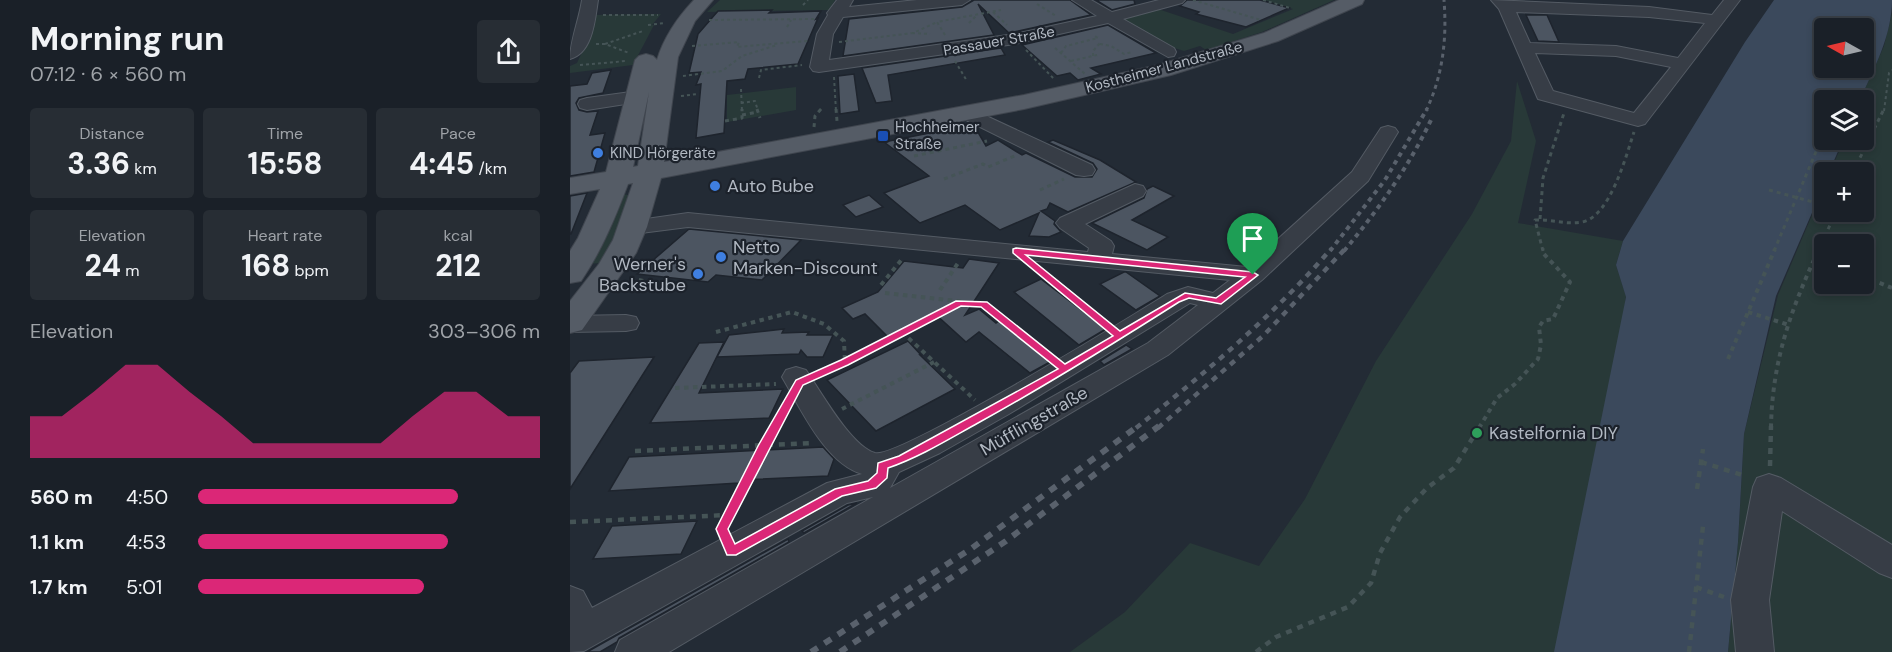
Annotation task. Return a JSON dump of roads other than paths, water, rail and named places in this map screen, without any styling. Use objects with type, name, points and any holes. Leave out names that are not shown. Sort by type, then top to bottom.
[{"type":"main road","points":[[570,273],[593,238],[618,175],[649,52],[669,17],[704,0]]},
{"type":"main road","name":"Kostheimer Landstraße","points":[[618,175],[967,113],[1066,93],[1197,61],[1282,33],[1355,0]]},
{"type":"main road","points":[[570,323],[616,274],[633,227],[650,170],[666,60],[672,41],[669,17]]},
{"type":"main road","points":[[570,181],[618,175]]},
{"type":"main road","points":[[570,186],[618,175]]},
{"type":"main road","points":[[570,273],[593,267],[616,274]]},
{"type":"street","points":[[575,54],[585,32],[591,0]]},
{"type":"street","points":[[838,10],[962,0]]},
{"type":"street","points":[[1080,0],[1168,52]]},
{"type":"street","name":"Passauer Straße","points":[[838,10],[824,42],[824,65],[1015,39],[1111,18],[1177,0]]},
{"type":"street","points":[[1717,20],[1658,12],[1503,3],[1545,95],[1638,120],[1683,64],[1717,20],[1732,0]]},
{"type":"street","points":[[1524,48],[1616,51],[1683,64]]},
{"type":"street","points":[[587,104],[638,97]]},
{"type":"street","points":[[967,113],[1084,170]]},
{"type":"street","name":"Müfflingstraße","points":[[634,652],[1158,349],[1253,275],[1360,176],[1388,132]]},
{"type":"street","points":[[1098,260],[1102,246],[1068,223],[1135,191]]},
{"type":"street","points":[[633,227],[688,220],[1253,275]]},
{"type":"street","points":[[1179,267],[1188,295]]},
{"type":"street","points":[[798,380],[830,430],[864,463],[882,466],[903,459],[989,412],[1188,295],[1218,302]]},
{"type":"street","points":[[570,323],[626,323]]},
{"type":"street","points":[[575,624],[732,552],[839,492],[872,485],[883,475],[882,466]]},
{"type":"street","points":[[1755,652],[1750,600],[1755,481],[1892,563]]},
{"type":"water","points":[[1774,0],[1892,0],[1886,39],[1874,68],[1874,18],[1814,18],[1814,78],[1870,78],[1864,90],[1814,90],[1814,150],[1839,150],[1833,162],[1814,162],[1814,208],[1776,296],[1744,434],[1738,542],[1728,652],[1554,652],[1626,297],[1616,265],[1623,241],[1745,42]]},
{"type":"railway","points":[[1426,110],[1440,70],[1445,29],[1444,0]]},
{"type":"railway","points":[[1330,251],[1385,180],[1426,110]]},
{"type":"railway","points":[[1344,251],[1392,188],[1431,120]]},
{"type":"railway","points":[[1136,428],[1262,321],[1331,249]]},
{"type":"railway","points":[[1158,428],[1264,335],[1345,249]]},
{"type":"railway","points":[[811,652],[972,548],[1138,426]]},
{"type":"railway","points":[[840,652],[1006,541],[1159,426]]},
{"type":"place","name":"Hochheimer Straße","points":[[883,136]]},
{"type":"place","name":"KIND Hörgeräte","points":[[598,153]]},
{"type":"place","name":"Auto Bube","points":[[715,186]]},
{"type":"place","name":"Netto Marken-Discount","points":[[721,257]]},
{"type":"place","name":"Werner's Backstube","points":[[698,274]]},
{"type":"place","name":"Kastelfornia DIY","points":[[1477,433]]}]
